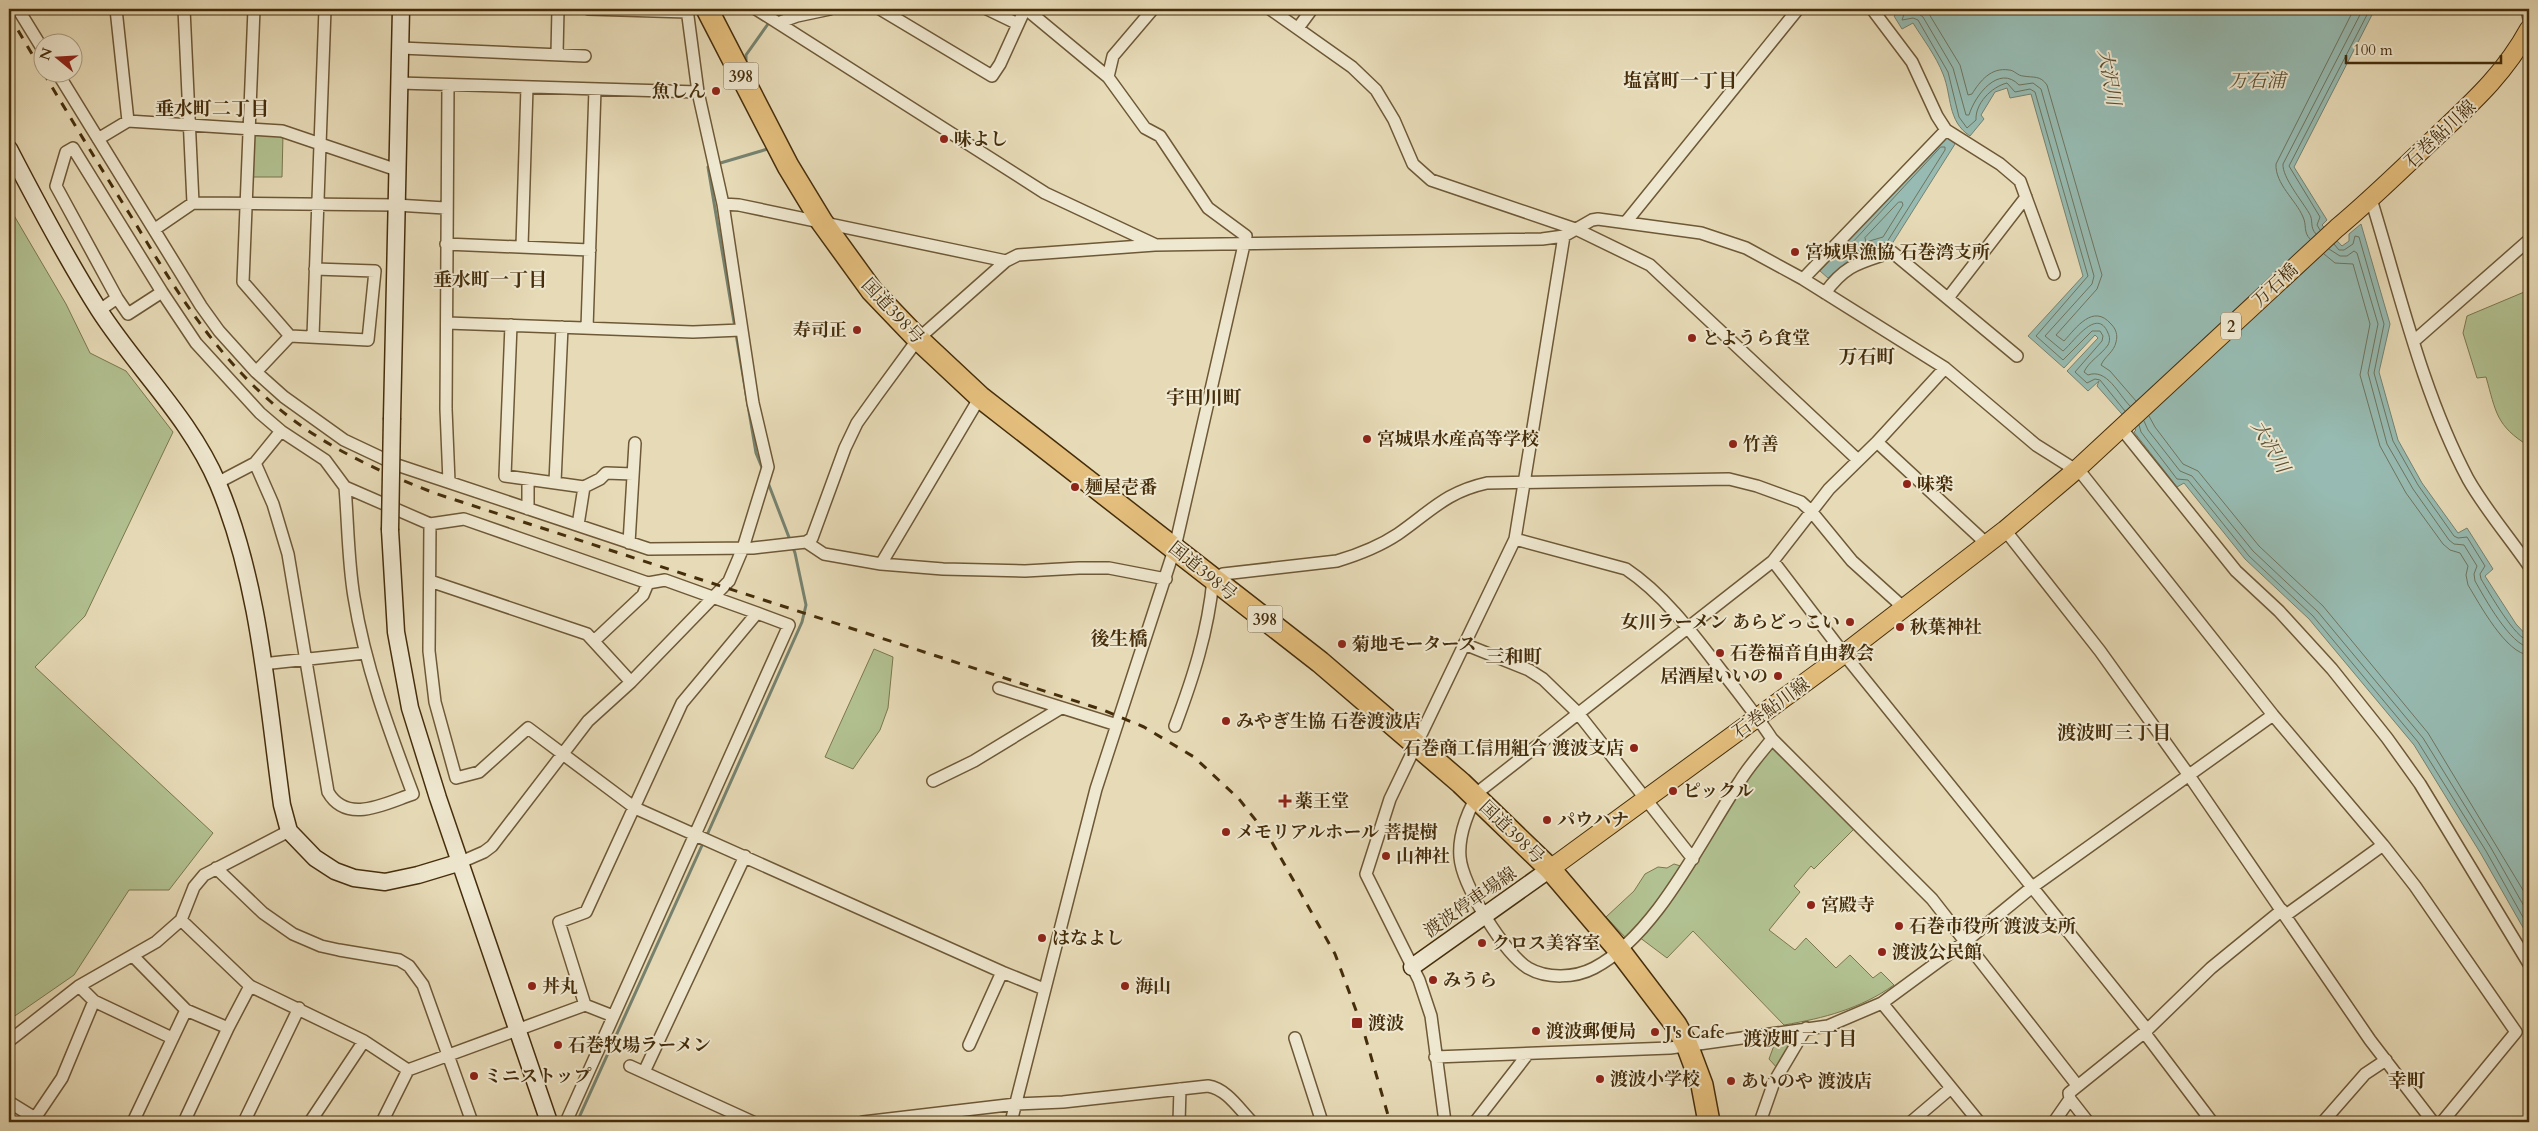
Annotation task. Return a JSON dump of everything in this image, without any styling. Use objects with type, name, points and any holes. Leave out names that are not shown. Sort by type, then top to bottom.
[{"type":"highway","name":"国道398号","points":[[694,10],[822,222],[872,291],[918,339],[980,396],[1320,662],[1476,797],[1550,870],[1619,950],[1661,1004],[1687,1045],[1702,1085],[1709,1122]]},
{"type":"main road","name":"石巻鮎川線","points":[[2337,228],[2371,199],[2485,91],[2507,66],[2529,29]]},
{"type":"main road","name":"万石橋","points":[[2123,426],[2337,228]]},
{"type":"main road","name":"石巻鮎川線","points":[[1550,870],[1844,654],[1987,544],[2076,470],[2123,426]]},
{"type":"street","points":[[18,9],[32,32]]},
{"type":"street","points":[[116,9],[128,122]]},
{"type":"street","points":[[184,9],[193,203]]},
{"type":"street","points":[[254,9],[243,282],[290,336]]},
{"type":"street","points":[[313,336],[325,9]]},
{"type":"street","points":[[402,9],[390,530],[396,632],[410,708],[549,1122]]},
{"type":"street","points":[[557,54],[558,9]]},
{"type":"street","points":[[9,149],[100,310],[169,403],[190,434],[218,483],[248,571],[282,805],[290,831],[315,858],[335,872],[354,878],[385,882],[418,875],[461,862],[484,852],[492,846],[588,721],[631,682],[716,597],[729,581],[743,548],[768,467],[736,331],[723,204],[698,92],[694,10],[588,9]]},
{"type":"street","points":[[756,9],[1045,193],[1156,245]]},
{"type":"street","points":[[778,23],[797,16],[830,9]]},
{"type":"street","points":[[880,9],[992,76],[1000,64],[1026,9],[1108,77],[1144,128],[1160,136],[1208,208],[1246,236],[1175,547],[1096,789],[1011,1122]]},
{"type":"street","points":[[987,9],[1018,24]]},
{"type":"street","points":[[1108,77],[1112,56],[1153,9]]},
{"type":"street","points":[[1270,9],[1352,67],[1376,90],[1394,120],[1413,164],[1431,180],[1578,230],[1658,270],[1858,460]]},
{"type":"street","points":[[1298,28],[1312,9]]},
{"type":"street","points":[[1626,222],[1798,9]]},
{"type":"street","points":[[1872,9],[1912,62],[1937,116],[1946,130],[2012,173],[2020,181],[2054,274]]},
{"type":"street","points":[[2527,9],[2529,19]]},
{"type":"street","points":[[401,48],[585,56]]},
{"type":"street","points":[[63,82],[201,306],[219,331],[256,372],[284,397],[344,440],[397,465],[578,525],[629,544],[649,549],[743,548],[797,543],[816,533],[845,448],[858,423],[918,339],[1006,261],[1018,255],[1156,245],[1514,240],[1564,236],[1578,230],[1592,220],[1598,219],[1701,233],[1732,242],[1803,279],[1945,368],[2036,445],[2082,474],[2273,714],[2383,845],[2415,886],[2516,1032],[2442,1122]]},
{"type":"street","points":[[399,83],[698,92]]},
{"type":"street","points":[[448,85],[446,409],[449,482]]},
{"type":"street","points":[[522,246],[527,87]]},
{"type":"street","points":[[587,328],[595,89]]},
{"type":"street","points":[[98,139],[128,122],[188,124],[282,131],[397,170]]},
{"type":"street","points":[[1803,279],[1946,130]]},
{"type":"street","points":[[162,292],[128,314],[117,298],[56,186],[66,152],[73,148],[162,292],[196,343],[232,383],[281,430],[325,460],[345,487],[430,524],[464,519],[648,583],[665,580],[757,612],[789,626],[694,833],[566,1122]]},
{"type":"street","points":[[1948,298],[2026,197]]},
{"type":"street","points":[[2371,199],[2430,392],[2469,480],[2529,566]]},
{"type":"street","points":[[155,229],[193,203],[396,205],[446,208]]},
{"type":"street","points":[[723,204],[739,205],[1006,261]]},
{"type":"street","points":[[1445,1122],[1431,1016],[1412,967],[1366,874],[1390,799],[1418,745],[1515,539],[1564,236]]},
{"type":"street","points":[[2414,341],[2529,240]]},
{"type":"street","points":[[446,244],[590,250]]},
{"type":"street","points":[[1826,293],[1837,276],[1849,267],[1892,252],[2017,356]]},
{"type":"street","points":[[256,372],[290,336],[368,340],[375,271],[315,268]]},
{"type":"street","points":[[100,310],[117,298]]},
{"type":"street","points":[[447,323],[736,331]]},
{"type":"street","points":[[511,325],[505,476],[584,487],[600,479],[606,473],[633,474]]},
{"type":"street","points":[[555,482],[562,327]]},
{"type":"street","points":[[1772,739],[1740,780],[1692,859],[1651,916],[1619,950],[1595,968],[1581,973],[1558,976],[1540,973],[1528,967],[1512,953],[1485,915],[1464,877],[1460,855],[1463,832],[1476,797],[1482,789],[1773,561],[1811,511],[1945,368]]},
{"type":"street","points":[[881,564],[980,396]]},
{"type":"street","points":[[2123,426],[2236,571],[2279,611],[2332,669],[2387,738],[2420,784],[2529,964]]},
{"type":"street","points":[[218,483],[255,463],[281,430]]},
{"type":"street","points":[[1877,442],[1987,544]]},
{"type":"street","points":[[629,544],[635,443]]},
{"type":"street","points":[[255,463],[273,504],[288,554],[328,792],[333,801],[340,806],[363,811],[413,794],[384,717],[365,653],[354,596],[345,487]]},
{"type":"street","points":[[528,479],[528,510]]},
{"type":"street","points":[[1176,726],[1202,648],[1213,580],[1223,574],[1337,561],[1353,556],[1396,536],[1452,493],[1488,483],[1526,480],[1730,479],[1757,486],[1801,502],[1811,511],[1852,561],[1904,608]]},
{"type":"street","points":[[578,525],[584,487]]},
{"type":"street","points":[[430,524],[429,651],[435,702],[456,778],[479,772],[528,728],[564,753],[635,808],[1044,989]]},
{"type":"street","points":[[2005,530],[2100,651],[2188,774],[2370,1040],[2433,1122]]},
{"type":"street","points":[[1515,539],[1626,569],[1641,579],[1688,628],[1758,717],[1772,739],[1932,900],[2077,1085]]},
{"type":"street","points":[[797,543],[824,554],[881,564],[943,569],[1025,571],[1109,568],[1166,579]]},
{"type":"street","points":[[1773,561],[1844,654],[2145,1027],[2147,1036],[2212,1122]]},
{"type":"street","points":[[430,581],[578,630],[594,641],[631,682]]},
{"type":"street","points":[[594,641],[643,595],[648,583]]},
{"type":"street","points":[[585,1004],[559,922],[586,912],[682,703],[757,612]]},
{"type":"street","points":[[1464,644],[1529,670],[1543,679],[1578,712],[1692,859]]},
{"type":"street","points":[[262,664],[365,653]]},
{"type":"street","points":[[999,688],[1117,725]]},
{"type":"street","points":[[933,781],[974,761],[1061,708]]},
{"type":"street","points":[[1435,1057],[1527,1055],[1670,1048],[1828,1026],[1882,1003],[1966,942],[2031,888],[2273,714]]},
{"type":"street","points":[[9,1041],[79,986],[156,942],[181,920],[194,887],[204,875],[290,831]]},
{"type":"street","points":[[2088,1122],[2070,1099],[2069,1093],[2077,1085],[2146,1031],[2211,968],[2284,913],[2383,845]]},
{"type":"street","points":[[644,1072],[745,856]]},
{"type":"street","points":[[216,868],[263,913],[293,934],[321,946],[399,960],[409,966],[423,985],[472,1122]]},
{"type":"street","name":"渡波停車場線","points":[[1412,967],[1550,870]]},
{"type":"street","points":[[181,920],[250,986],[300,1008],[364,1041],[408,1070]]},
{"type":"street","points":[[133,956],[186,1010],[228,1028]]},
{"type":"street","points":[[969,1045],[1002,972]]},
{"type":"street","points":[[79,986],[94,1001],[172,1038]]},
{"type":"street","points":[[184,1122],[250,986]]},
{"type":"street","points":[[9,1102],[35,1118],[62,1078],[94,1001]]},
{"type":"street","points":[[1882,1003],[1980,1122]]},
{"type":"street","points":[[382,1122],[408,1070],[585,1004],[613,1016]]},
{"type":"street","points":[[244,1122],[300,1008]]},
{"type":"street","points":[[133,1122],[186,1010]]},
{"type":"street","points":[[1760,1122],[1774,1082],[1806,1028]]},
{"type":"street","points":[[1295,1038],[1322,1122]]},
{"type":"street","points":[[310,1122],[364,1041]]},
{"type":"street","points":[[1475,1122],[1527,1055]]},
{"type":"street","points":[[2323,1122],[2365,1074],[2386,1060]]},
{"type":"street","points":[[630,1066],[753,1122]]},
{"type":"street","points":[[863,1122],[1016,1104],[1063,1102],[1180,1089],[1217,1088],[1252,1122]]},
{"type":"street","points":[[1911,1122],[1951,1088]]},
{"type":"street","points":[[1179,1122],[1180,1089]]},
{"type":"street","points":[[2054,1122],[2070,1099]]},
{"type":"green space","points":[[253,134],[283,134],[282,177],[252,177]]},
{"type":"green space","points":[[9,207],[66,304],[90,353],[126,371],[173,432],[85,616],[35,667],[213,833],[169,890],[129,890],[74,975],[9,1020]]},
{"type":"green space","points":[[2529,290],[2529,446],[2510,432],[2499,417],[2486,377],[2477,378],[2463,333],[2467,316]]},
{"type":"green space","points":[[874,649],[893,657],[888,708],[880,730],[853,769],[825,757]]},
{"type":"green space","points":[[1771,746],[1855,828],[1814,869],[1811,866],[1794,886],[1800,892],[1769,930],[1795,950],[1806,938],[1836,968],[1850,955],[1873,978],[1881,972],[1894,985],[1855,1006],[1813,1019],[1784,1025],[1693,931],[1667,958],[1639,937],[1740,787]]},
{"type":"green space","points":[[1674,864],[1684,867],[1635,930],[1626,938],[1606,917],[1634,891],[1645,874],[1658,867],[1667,868]]},
{"type":"green space","points":[[1798,1037],[1778,1069],[1769,1059],[1776,1040]]},
{"type":"water","points":[[1903,9],[2375,9],[2294,167],[2327,220],[2322,225],[2342,246],[2349,241],[2349,234],[2361,224],[2390,324],[2379,372],[2398,440],[2422,483],[2458,533],[2467,528],[2493,569],[2485,576],[2516,624],[2529,638],[2529,938],[2481,854],[2414,745],[2309,619],[2245,559],[2184,483],[2177,487],[2134,432],[2136,430],[2097,386],[2099,381],[2088,391],[2067,371],[2098,338],[2095,335],[2064,368],[2028,336],[2083,276],[2031,94],[2010,98],[2007,88],[1995,92],[1981,115],[1984,119],[1970,136],[1957,123],[1951,108],[1946,82],[1929,48],[1913,23],[1902,29],[1894,16]]},
{"type":"water","points":[[1945,135],[1955,144],[1890,247],[1848,261],[1828,278],[1820,271]]},
{"type":"waterway","points":[[777,13],[782,9]]},
{"type":"waterway","points":[[746,64],[746,55],[768,24]]},
{"type":"waterway","points":[[717,164],[771,148]]},
{"type":"waterway","points":[[711,166],[708,167],[756,453],[763,470]]},
{"type":"waterway","points":[[707,835],[802,622],[806,605],[795,553],[767,480]]},
{"type":"waterway","points":[[577,1122],[704,841]]},
{"type":"railway","points":[[9,15],[32,54]]},
{"type":"railway","points":[[49,82],[179,293],[212,339],[249,381],[270,401],[288,416],[328,443],[370,466],[437,494],[1103,710],[1144,727],[1194,757],[1239,799],[1269,837],[1335,954],[1363,1029],[1390,1122]]},
{"type":"place","name":"魚しん","points":[[716,91]]},
{"type":"place","name":"味よし","points":[[944,139]]},
{"type":"place","name":"宮城県漁協 石巻湾支所","points":[[1795,252]]},
{"type":"place","name":"寿司正","points":[[857,330]]},
{"type":"place","name":"とようら食堂","points":[[1692,338]]},
{"type":"place","name":"宮城県水産高等学校","points":[[1367,439]]},
{"type":"place","name":"竹善","points":[[1733,444]]},
{"type":"place","name":"味楽","points":[[1907,484]]},
{"type":"place","name":"麺屋壱番","points":[[1075,487]]},
{"type":"place","name":"女川ラーメン あらどっこい","points":[[1850,622]]},
{"type":"place","name":"秋葉神社","points":[[1900,627]]},
{"type":"place","name":"菊地モータース","points":[[1342,644]]},
{"type":"place","name":"石巻福音自由教会","points":[[1720,653]]},
{"type":"place","name":"居酒屋いいの","points":[[1778,676]]},
{"type":"place","name":"みやぎ生協 石巻渡波店","points":[[1226,721]]},
{"type":"place","name":"石巻商工信用組合 渡波支店","points":[[1634,748]]},
{"type":"place","name":"ピックル","points":[[1673,791]]},
{"type":"place","name":"薬王堂","points":[[1285,801]]},
{"type":"place","name":"パウハナ","points":[[1547,820]]},
{"type":"place","name":"メモリアルホール 菩提樹","points":[[1226,832]]},
{"type":"place","name":"山神社","points":[[1386,856]]},
{"type":"place","name":"宮殿寺","points":[[1811,905]]},
{"type":"place","name":"石巻市役所 渡波支所","points":[[1899,926]]},
{"type":"place","name":"はなよし","points":[[1042,938]]},
{"type":"place","name":"クロス美容室","points":[[1482,943]]},
{"type":"place","name":"渡波公民館","points":[[1882,952]]},
{"type":"place","name":"みうら","points":[[1433,980]]},
{"type":"place","name":"丼丸","points":[[532,986]]},
{"type":"place","name":"海山","points":[[1125,986]]},
{"type":"place","name":"渡波","points":[[1357,1023]]},
{"type":"place","name":"渡波郵便局","points":[[1536,1031]]},
{"type":"place","name":"J's Cafe","points":[[1655,1032]]},
{"type":"place","name":"石巻牧場ラーメン","points":[[558,1045]]},
{"type":"place","name":"ミニストップ","points":[[474,1076]]},
{"type":"place","name":"渡波小学校","points":[[1600,1079]]},
{"type":"place","name":"あいのや 渡波店","points":[[1731,1081]]},
{"type":"district","name":"塩富町一丁目","points":[[1680,80]]},
{"type":"district","name":"垂水町二丁目","points":[[212,108]]},
{"type":"district","name":"垂水町一丁目","points":[[490,279]]},
{"type":"district","name":"万石町","points":[[1867,356]]},
{"type":"district","name":"宇田川町","points":[[1204,397]]},
{"type":"district","name":"後生橋","points":[[1119,638]]},
{"type":"district","name":"三和町","points":[[1514,656]]},
{"type":"district","name":"渡波町三丁目","points":[[2114,732]]},
{"type":"district","name":"渡波町二丁目","points":[[1800,1038]]},
{"type":"district","name":"幸町","points":[[2407,1080]]},
{"type":"water label","name":"大沢川","points":[[2110,77]]},
{"type":"water label","name":"万石浦","points":[[2257,80]]},
{"type":"water label","name":"大沢川","points":[[2271,446]]}]
